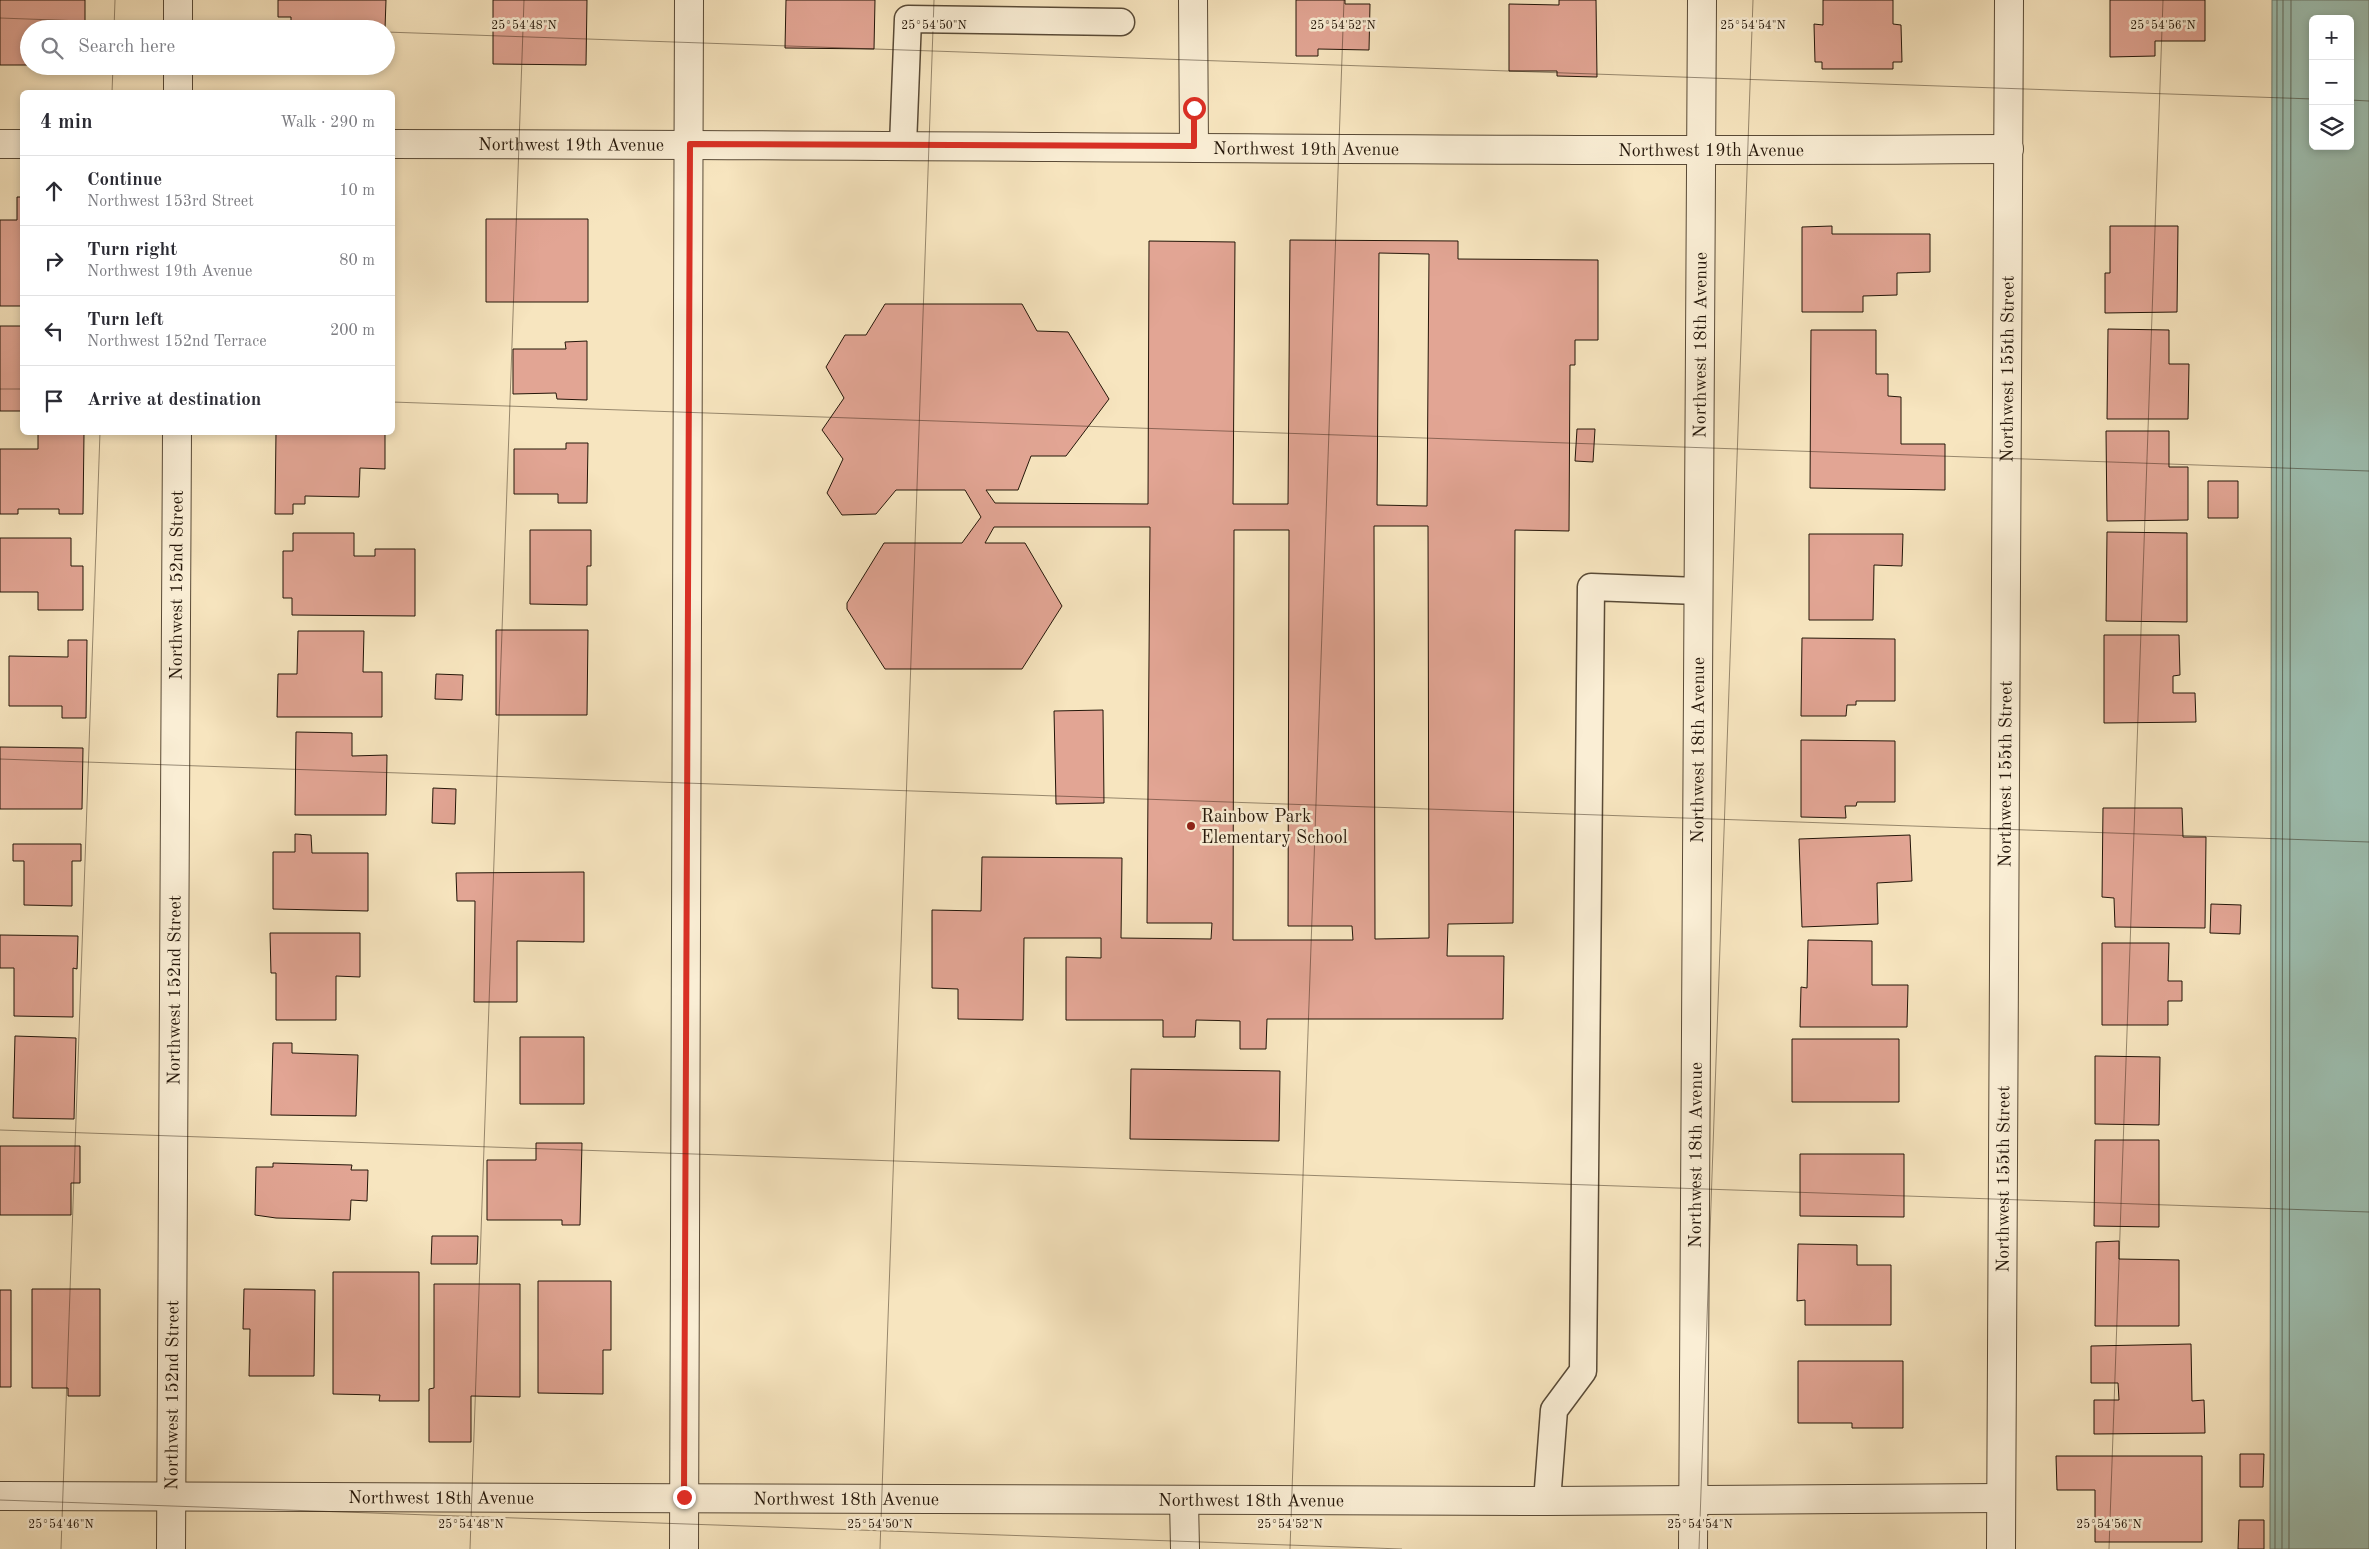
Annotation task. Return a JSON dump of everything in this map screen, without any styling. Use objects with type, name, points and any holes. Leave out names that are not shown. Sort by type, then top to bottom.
[{"type":"street","points":[[178,0],[178,20]]},
{"type":"street","points":[[684,1549],[689,0]]},
{"type":"street","points":[[1194,0],[1194,146]]},
{"type":"street","name":"Northwest 18th Avenue","points":[[1693,1549],[1702,0]]},
{"type":"street","name":"Northwest 155th Street","points":[[2001,1549],[2010,0]]},
{"type":"street","points":[[178,75],[178,90]]},
{"type":"street","points":[[0,144],[20,144]]},
{"type":"street","name":"Northwest 19th Avenue","points":[[395,144],[1194,146],[1701,151],[2009,149]]},
{"type":"street","name":"Northwest 152nd Street","points":[[171,1549],[176,435]]},
{"type":"street","name":"Northwest 18th Avenue","points":[[0,1496],[1547,1501],[2001,1498]]},
{"type":"street","points":[[1184,1500],[1185,1549]]},
{"type":"lane","points":[[903,145],[908,19],[1122,22]]},
{"type":"lane","points":[[1547,1501],[1554,1410],[1583,1371],[1590,587],[1698,591]]},
{"type":"water","points":[[2272,0],[2369,0],[2369,1549],[2270,1549]]},
{"type":"building","points":[[0,0],[85,0],[85,20],[20,20],[20,65],[0,65]]},
{"type":"building","points":[[278,0],[386,0],[385,20],[291,20],[291,17],[278,17]]},
{"type":"building","points":[[493,0],[587,0],[586,65],[493,64]]},
{"type":"building","points":[[786,0],[875,0],[874,49],[785,48]]},
{"type":"building","points":[[1296,0],[1345,0],[1345,4],[1370,4],[1369,50],[1318,49],[1318,56],[1296,56]]},
{"type":"building","points":[[1559,0],[1596,0],[1597,77],[1557,76],[1557,71],[1509,71],[1509,4],[1559,5]]},
{"type":"building","points":[[1823,0],[1893,0],[1893,24],[1901,25],[1902,62],[1893,62],[1893,69],[1822,69],[1822,62],[1815,62],[1814,24],[1823,25]]},
{"type":"building","points":[[2110,0],[2205,0],[2205,41],[2155,41],[2155,56],[2110,57]]},
{"type":"building","points":[[17,197],[20,197],[20,306],[0,306],[0,220],[17,220]]},
{"type":"building","points":[[486,219],[588,219],[588,302],[486,302]]},
{"type":"building","points":[[1832,226],[1832,234],[1930,234],[1930,272],[1897,273],[1897,295],[1863,296],[1863,312],[1802,312],[1802,227]]},
{"type":"building","points":[[2110,226],[2178,226],[2177,312],[2105,313],[2105,273],[2110,273]]},
{"type":"building","points":[[1290,240],[1458,241],[1458,259],[1598,260],[1598,340],[1575,340],[1575,365],[1570,365],[1569,531],[1515,530],[1513,923],[1448,924],[1447,956],[1504,956],[1503,1019],[1267,1019],[1266,1049],[1240,1049],[1240,1021],[1196,1020],[1195,1037],[1163,1037],[1163,1020],[1066,1020],[1066,957],[1101,958],[1101,938],[1024,938],[1023,1020],[958,1019],[958,989],[932,988],[932,910],[981,911],[982,857],[1122,858],[1121,938],[1211,939],[1212,923],[1147,923],[1150,527],[994,527],[985,543],[1025,543],[1062,606],[1022,669],[885,669],[847,609],[847,603],[884,543],[962,543],[981,517],[965,490],[896,490],[876,514],[842,515],[827,493],[843,459],[822,430],[844,398],[826,367],[845,335],[866,335],[885,304],[1022,304],[1037,331],[1068,332],[1109,399],[1066,456],[1031,456],[1018,490],[986,490],[995,503],[1148,504],[1149,241],[1235,242],[1233,504],[1288,504]],"holes":[[[1379,253],[1429,254],[1427,506],[1377,505]],[[1374,526],[1428,526],[1429,938],[1375,939]],[[1234,530],[1289,530],[1288,926],[1352,926],[1353,940],[1233,940]]]},
{"type":"building","points":[[0,326],[20,326],[20,411],[0,411]]},
{"type":"building","points":[[2108,329],[2169,330],[2169,364],[2189,364],[2188,419],[2107,419]]},
{"type":"building","points":[[1811,330],[1876,330],[1876,374],[1888,374],[1888,396],[1901,397],[1901,444],[1945,444],[1945,490],[1810,488]]},
{"type":"building","points":[[587,341],[587,400],[557,399],[556,393],[513,394],[513,349],[566,349],[565,342]]},
{"type":"building","points":[[1577,429],[1595,429],[1593,462],[1575,461]]},
{"type":"building","points":[[2106,431],[2169,431],[2169,467],[2188,467],[2188,520],[2107,521]]},
{"type":"building","points":[[38,435],[84,435],[83,514],[59,514],[59,509],[18,509],[18,514],[0,514],[0,449],[38,449]]},
{"type":"building","points":[[276,435],[385,435],[385,469],[360,468],[359,497],[305,496],[305,504],[293,504],[293,514],[275,514]]},
{"type":"building","points":[[566,443],[588,443],[587,503],[558,503],[558,494],[514,494],[514,449],[566,449]]},
{"type":"building","points":[[2208,481],[2238,481],[2238,518],[2208,518]]},
{"type":"building","points":[[530,530],[591,530],[591,566],[587,566],[587,605],[530,604]]},
{"type":"building","points":[[2107,532],[2187,533],[2187,622],[2106,621]]},
{"type":"building","points":[[293,533],[354,533],[354,556],[375,556],[375,549],[415,549],[415,616],[292,615],[292,598],[283,598],[283,551],[293,551]]},
{"type":"building","points":[[1809,534],[1903,534],[1902,566],[1874,565],[1873,620],[1809,620]]},
{"type":"building","points":[[0,538],[71,538],[71,566],[83,566],[83,610],[38,610],[38,592],[0,592]]},
{"type":"building","points":[[496,630],[588,630],[587,715],[496,715]]},
{"type":"building","points":[[298,631],[364,631],[363,672],[382,672],[382,717],[277,717],[278,674],[297,674]]},
{"type":"building","points":[[2104,635],[2179,635],[2180,675],[2173,676],[2173,693],[2195,693],[2196,722],[2104,723]]},
{"type":"building","points":[[1802,638],[1895,639],[1895,701],[1856,701],[1856,705],[1847,705],[1846,716],[1801,716]]},
{"type":"building","points":[[68,640],[87,640],[86,718],[62,718],[62,706],[9,706],[9,656],[68,657]]},
{"type":"building","points":[[436,674],[463,675],[462,700],[435,699]]},
{"type":"building","points":[[1103,710],[1104,803],[1056,804],[1054,711]]},
{"type":"building","points":[[296,732],[352,733],[352,756],[387,755],[386,815],[295,815]]},
{"type":"building","points":[[1801,740],[1895,741],[1895,802],[1857,802],[1856,806],[1845,806],[1846,818],[1801,817]]},
{"type":"building","points":[[0,747],[83,748],[82,809],[0,809]]},
{"type":"building","points":[[433,788],[456,789],[455,824],[432,823]]},
{"type":"building","points":[[2103,808],[2182,808],[2183,837],[2206,837],[2205,928],[2115,927],[2114,898],[2102,897]]},
{"type":"building","points":[[295,834],[311,835],[312,853],[368,853],[368,911],[273,909],[273,852],[295,852]]},
{"type":"building","points":[[1910,835],[1912,881],[1877,883],[1878,924],[1802,927],[1799,839]]},
{"type":"building","points":[[13,844],[81,844],[81,861],[72,861],[72,906],[24,905],[24,861],[13,861]]},
{"type":"building","points":[[584,872],[584,942],[517,941],[517,1002],[474,1002],[475,901],[457,901],[456,873]]},
{"type":"building","points":[[2211,904],[2241,905],[2240,934],[2210,933]]},
{"type":"building","points":[[270,933],[360,933],[360,977],[336,976],[336,1020],[276,1020],[276,973],[271,973]]},
{"type":"building","points":[[0,935],[78,936],[77,969],[73,968],[73,1017],[14,1016],[14,968],[0,968]]},
{"type":"building","points":[[1808,940],[1872,941],[1872,985],[1908,985],[1907,1027],[1800,1027],[1801,987],[1807,988]]},
{"type":"building","points":[[2102,943],[2169,943],[2168,981],[2182,981],[2182,1001],[2168,1001],[2168,1025],[2102,1025]]},
{"type":"building","points":[[15,1036],[76,1038],[74,1119],[13,1118]]},
{"type":"building","points":[[520,1037],[584,1037],[584,1104],[520,1104]]},
{"type":"building","points":[[1792,1039],[1899,1039],[1899,1102],[1792,1102]]},
{"type":"building","points":[[273,1043],[292,1043],[292,1053],[358,1055],[356,1116],[271,1115]]},
{"type":"building","points":[[2095,1056],[2160,1057],[2159,1125],[2095,1124]]},
{"type":"building","points":[[1131,1069],[1280,1071],[1279,1141],[1130,1139]]},
{"type":"building","points":[[2095,1140],[2159,1140],[2159,1227],[2094,1226]]},
{"type":"building","points":[[536,1143],[582,1143],[580,1225],[562,1225],[562,1220],[487,1220],[487,1160],[536,1160]]},
{"type":"building","points":[[0,1146],[80,1146],[80,1183],[71,1183],[71,1215],[0,1215]]},
{"type":"building","points":[[1800,1154],[1904,1154],[1904,1217],[1800,1216]]},
{"type":"building","points":[[273,1163],[352,1165],[351,1170],[368,1170],[367,1201],[351,1200],[350,1220],[276,1218],[255,1215],[256,1167],[273,1167]]},
{"type":"building","points":[[432,1236],[478,1236],[477,1264],[431,1264]]},
{"type":"building","points":[[2119,1241],[2119,1259],[2179,1260],[2179,1326],[2095,1326],[2096,1242]]},
{"type":"building","points":[[1798,1244],[1857,1245],[1857,1265],[1891,1265],[1891,1325],[1805,1325],[1805,1300],[1797,1301]]},
{"type":"building","points":[[333,1272],[419,1272],[419,1401],[379,1401],[380,1395],[333,1394]]},
{"type":"building","points":[[538,1281],[611,1281],[611,1350],[603,1350],[603,1394],[538,1393]]},
{"type":"building","points":[[434,1284],[520,1284],[520,1397],[471,1396],[471,1442],[429,1442],[429,1389],[434,1388]]},
{"type":"building","points":[[32,1289],[100,1289],[100,1396],[68,1396],[68,1388],[32,1388]]},
{"type":"building","points":[[244,1289],[315,1290],[314,1376],[249,1376],[250,1329],[243,1329]]},
{"type":"building","points":[[0,1290],[11,1290],[11,1387],[0,1387]]},
{"type":"building","points":[[2191,1344],[2192,1401],[2204,1400],[2205,1433],[2094,1434],[2094,1400],[2119,1400],[2118,1383],[2091,1383],[2091,1346]]},
{"type":"building","points":[[1798,1361],[1903,1361],[1903,1428],[1852,1428],[1852,1423],[1798,1423]]},
{"type":"building","points":[[2240,1454],[2264,1454],[2263,1487],[2240,1487]]},
{"type":"building","points":[[2056,1456],[2202,1456],[2202,1542],[2095,1542],[2095,1490],[2057,1490]]},
{"type":"building","points":[[2239,1520],[2264,1520],[2264,1549],[2238,1549]]},
{"type":"place","name":"Rainbow Park Elementary School","points":[[1191,826]]},
{"type":"route","points":[[684,1497],[690,144],[1194,146],[1194,108]]}]
